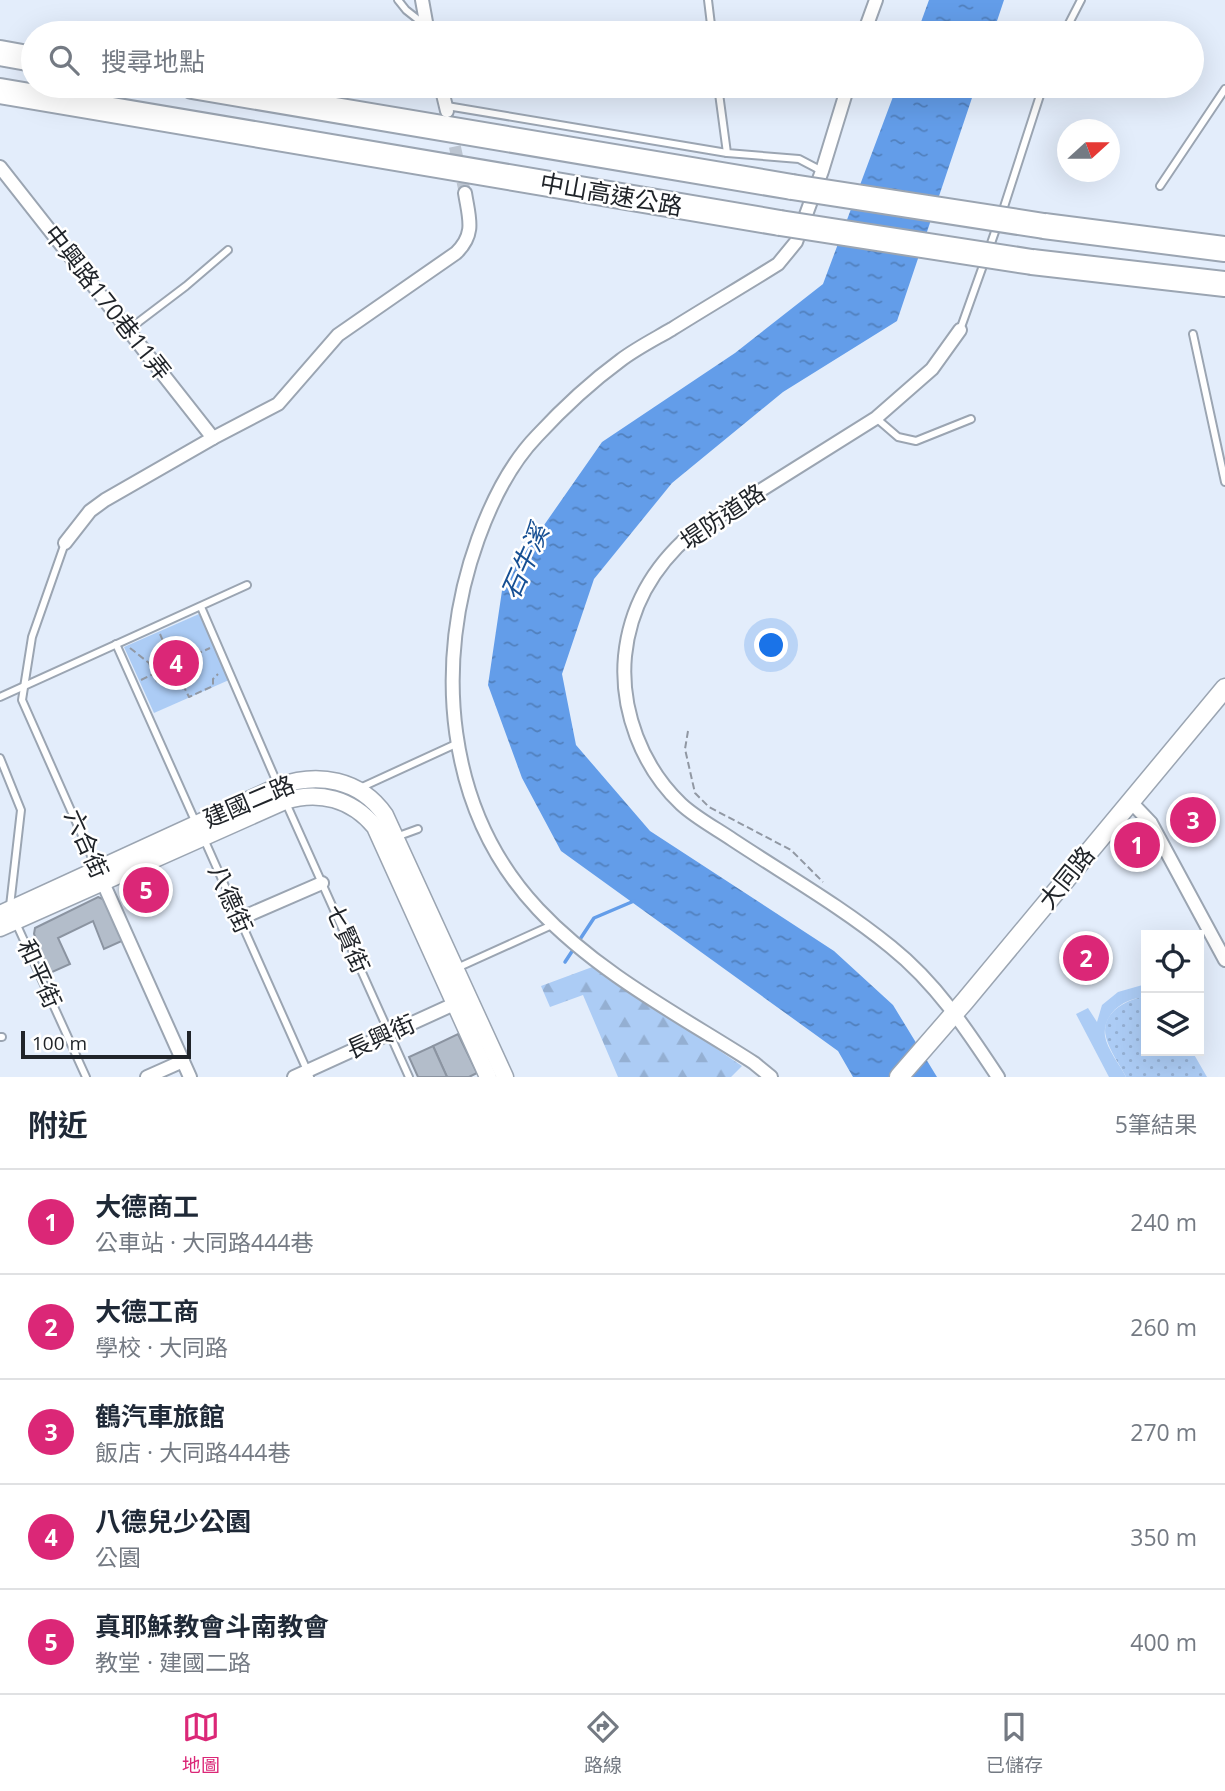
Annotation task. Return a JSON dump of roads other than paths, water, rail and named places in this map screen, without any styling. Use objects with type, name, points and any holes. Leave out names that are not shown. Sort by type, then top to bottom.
[{"type":"highway","points":[[0,53],[21,57]]},
{"type":"highway","name":"中山高速公路","points":[[0,91],[21,95]]},
{"type":"highway","name":"中山高速公路","points":[[41,98],[780,223],[1032,262],[1225,284]]},
{"type":"highway","name":"中山高速公路","points":[[263,98],[792,187],[1044,226],[1225,249]]},
{"type":"main road","name":"大同路","points":[[900,1077],[1225,688]]},
{"type":"street","points":[[422,0],[426,21]]},
{"type":"street","points":[[868,21],[876,0]]},
{"type":"street","points":[[444,98],[447,108]]},
{"type":"street","points":[[771,1077],[754,1063],[608,970],[553,924],[514,880],[475,810],[457,743],[451,676],[455,631],[468,566],[488,512],[517,462],[544,429],[621,360],[778,264],[796,242],[844,98]]},
{"type":"street","name":"中興路170巷11弄","points":[[0,167],[213,438]]},
{"type":"street","points":[[65,543],[85,516],[105,500],[278,404],[338,335],[465,245],[470,235],[466,193]]},
{"type":"street","name":"堤防道路","points":[[960,330],[932,369],[876,418],[691,534],[667,556],[648,582],[634,612],[625,652],[626,693],[641,749],[659,779],[682,806],[850,915],[892,947],[929,982],[955,1014],[998,1077]]},
{"type":"street","name":"建國二路","points":[[6,918],[282,794],[299,779],[335,781],[359,789],[370,796],[396,837],[455,969],[461,1001],[488,1077]]},
{"type":"street","name":"建國二路","points":[[282,794],[331,798],[350,805],[368,818],[461,1001],[505,1077]]},
{"type":"street","points":[[1130,801],[1150,823],[1225,960]]},
{"type":"street","name":"六合街","points":[[100,876],[190,1077]]},
{"type":"street","points":[[239,919],[322,883]]},
{"type":"street","name":"長興街","points":[[294,1077],[309,1074],[461,1001]]},
{"type":"street","points":[[147,1077],[183,1061]]},
{"type":"lane","points":[[398,0],[418,21]]},
{"type":"lane","points":[[708,0],[711,21]]},
{"type":"lane","points":[[1070,21],[1081,0]]},
{"type":"lane","points":[[1160,186],[1225,89]]},
{"type":"lane","points":[[720,98],[727,153]]},
{"type":"lane","name":"堤防道路","points":[[960,330],[1039,98]]},
{"type":"lane","points":[[447,108],[727,153],[799,159],[822,171]]},
{"type":"lane","points":[[128,330],[228,250]]},
{"type":"lane","points":[[1193,334],[1225,482]]},
{"type":"lane","points":[[876,418],[898,437],[916,441],[971,419]]},
{"type":"lane","points":[[24,685],[32,637],[65,543]]},
{"type":"lane","points":[[0,697],[247,585]]},
{"type":"lane","name":"七賢街","points":[[201,607],[409,1077]]},
{"type":"lane","name":"八德街","points":[[116,644],[309,1074]]},
{"type":"lane","name":"六合街","points":[[24,685],[22,701],[100,876]]},
{"type":"lane","points":[[359,789],[457,743]]},
{"type":"lane","points":[[0,758],[21,810],[6,918]]},
{"type":"lane","points":[[396,837],[418,829]]},
{"type":"lane","name":"和平街","points":[[6,918],[86,1077]]},
{"type":"lane","points":[[455,969],[553,924]]},
{"type":"water","points":[[929,0],[1004,0],[997,21],[921,21]]},
{"type":"water","name":"石牛溪","points":[[893,98],[972,98],[897,321],[783,392],[672,483],[594,579],[562,674],[576,745],[650,831],[834,951],[893,1005],[937,1077],[853,1077],[838,1051],[561,851],[522,778],[488,685],[503,584],[602,442],[735,353],[823,284]]},
{"type":"waterway","points":[[565,962],[594,918],[634,901]]},
{"type":"tunnel","points":[[451,129],[465,193]]},
{"type":"place","name":"八德兒少公園","points":[[176,663]]},
{"type":"place","name":"鶴汽車旅館","points":[[1193,820]]},
{"type":"place","name":"大德商工","points":[[1137,845]]},
{"type":"place","name":"真耶穌教會斗南教會","points":[[146,890]]},
{"type":"place","name":"大德工商","points":[[1086,958]]}]
